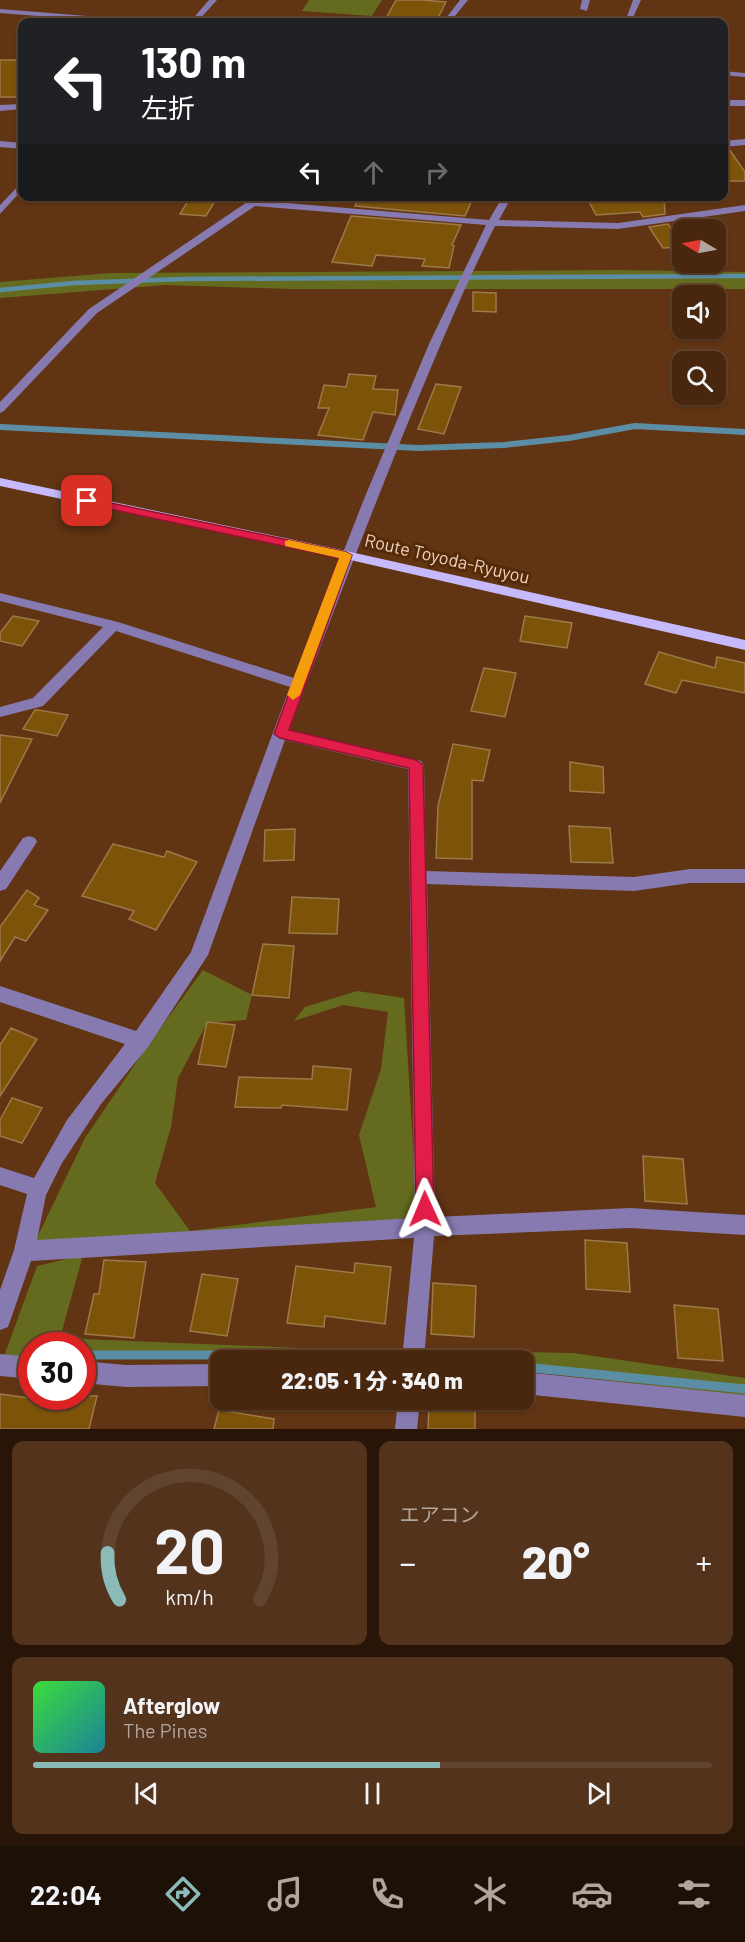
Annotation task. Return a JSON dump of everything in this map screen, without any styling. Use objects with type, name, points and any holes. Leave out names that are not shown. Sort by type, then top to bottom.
[{"type":"main road","name":"Route Toyoda-Ryuyou","points":[[0,482],[346,555],[745,645]]},
{"type":"street","points":[[197,18],[213,0]]},
{"type":"street","points":[[450,18],[464,0]]},
{"type":"street","points":[[630,18],[637,0]]},
{"type":"street","points":[[0,11],[87,18]]},
{"type":"street","points":[[728,73],[745,75]]},
{"type":"street","points":[[728,103],[745,103]]},
{"type":"street","points":[[0,108],[18,107]]},
{"type":"street","points":[[728,144],[745,142]]},
{"type":"street","points":[[0,144],[18,146]]},
{"type":"street","points":[[0,211],[18,190]]},
{"type":"street","points":[[0,409],[93,311],[258,201]]},
{"type":"street","points":[[270,201],[491,223],[618,226],[745,208]]},
{"type":"street","points":[[0,1319],[24,1251],[39,1190],[93,1100],[141,1041],[183,983],[199,955],[346,555],[441,331],[491,223],[505,201]]},
{"type":"street","points":[[0,597],[113,625],[297,684]]},
{"type":"street","points":[[0,712],[38,702],[113,625]]},
{"type":"street","points":[[280,734],[416,765],[425,1227],[414,1350]]},
{"type":"street","points":[[0,884],[29,842]]},
{"type":"street","points":[[417,877],[634,884],[690,876],[745,876]]},
{"type":"street","points":[[0,994],[141,1041]]},
{"type":"street","points":[[0,1176],[39,1190]]},
{"type":"street","points":[[24,1251],[425,1227],[630,1218],[745,1225]]},
{"type":"street","points":[[0,1365],[18,1367]]},
{"type":"street","points":[[96,1373],[126,1376],[210,1375]]},
{"type":"street","points":[[534,1384],[745,1406]]},
{"type":"street","points":[[406,1429],[408,1410]]},
{"type":"green space","points":[[309,0],[382,0],[372,16],[302,11]]},
{"type":"green space","points":[[617,270],[672,271],[672,273],[745,272],[745,289],[726,289],[726,285],[672,285],[672,289],[290,289],[166,285],[0,298],[0,282],[111,273]]},
{"type":"green space","points":[[203,970],[252,995],[246,1020],[207,1023],[178,1078],[171,1127],[155,1183],[190,1231],[376,1207],[359,1135],[381,1069],[388,1012],[343,1005],[294,1021],[305,1007],[357,991],[404,998],[416,1193],[405,1219],[34,1244],[85,1138],[150,1042]]},
{"type":"green space","points":[[83,1255],[62,1332],[18,1332],[18,1359],[3,1359],[37,1266]]},
{"type":"green space","points":[[96,1340],[409,1350],[210,1350],[210,1359],[96,1358]]},
{"type":"green space","points":[[534,1352],[573,1353],[745,1378],[745,1396],[534,1372]]},
{"type":"building","points":[[396,0],[446,2],[438,18],[386,18]]},
{"type":"building","points":[[0,60],[18,60],[18,97],[0,97]]},
{"type":"building","points":[[728,149],[745,172],[745,181],[730,181],[728,178]]},
{"type":"building","points":[[188,201],[215,201],[206,216],[180,214]]},
{"type":"building","points":[[357,201],[472,201],[465,216],[355,206]]},
{"type":"building","points":[[589,201],[664,201],[665,214],[643,217],[640,212],[596,215]]},
{"type":"building","points":[[351,216],[461,225],[452,245],[454,246],[449,268],[422,266],[425,259],[376,255],[372,266],[332,262]]},
{"type":"building","points":[[668,224],[672,230],[672,248],[663,248],[649,227]]},
{"type":"building","points":[[473,292],[496,293],[496,312],[473,311]]},
{"type":"building","points":[[349,374],[376,376],[373,389],[398,390],[395,415],[373,412],[363,440],[318,435],[329,408],[318,408],[324,385],[346,387]]},
{"type":"building","points":[[436,384],[461,387],[444,434],[418,429]]},
{"type":"building","points":[[13,616],[39,621],[22,646],[0,641],[0,633]]},
{"type":"building","points":[[525,616],[572,623],[567,648],[520,641]]},
{"type":"building","points":[[659,652],[715,668],[717,657],[745,663],[745,693],[682,680],[676,693],[645,684]]},
{"type":"building","points":[[484,668],[516,673],[505,717],[471,711]]},
{"type":"building","points":[[35,710],[68,715],[57,736],[23,729]]},
{"type":"building","points":[[0,735],[32,739],[0,803]]},
{"type":"building","points":[[453,744],[490,750],[483,781],[472,780],[472,859],[436,858],[438,806]]},
{"type":"building","points":[[570,762],[603,767],[604,793],[570,791]]},
{"type":"building","points":[[569,826],[610,828],[613,863],[571,862]]},
{"type":"building","points":[[295,829],[294,860],[264,861],[265,830]]},
{"type":"building","points":[[113,844],[164,857],[167,851],[197,862],[156,930],[129,919],[134,911],[82,896]]},
{"type":"building","points":[[27,890],[39,898],[34,905],[48,910],[26,941],[15,937],[0,961],[0,927]]},
{"type":"building","points":[[292,897],[339,899],[337,934],[289,933]]},
{"type":"building","points":[[263,944],[294,946],[289,998],[252,995]]},
{"type":"building","points":[[207,1022],[235,1025],[226,1067],[198,1064]]},
{"type":"building","points":[[11,1028],[37,1039],[0,1096],[0,1045]]},
{"type":"building","points":[[313,1066],[351,1069],[347,1110],[282,1105],[281,1108],[235,1107],[239,1077],[312,1079]]},
{"type":"building","points":[[12,1098],[42,1108],[22,1143],[0,1136],[0,1120]]},
{"type":"building","points":[[643,1156],[683,1159],[687,1204],[645,1201]]},
{"type":"building","points":[[585,1240],[627,1243],[630,1292],[586,1289]]},
{"type":"building","points":[[104,1260],[146,1262],[134,1338],[85,1332],[94,1294],[99,1294]]},
{"type":"building","points":[[355,1263],[391,1267],[385,1324],[325,1316],[324,1327],[287,1323],[296,1266],[354,1273]]},
{"type":"building","points":[[202,1274],[238,1279],[227,1336],[190,1331]]},
{"type":"building","points":[[433,1283],[476,1286],[474,1337],[431,1334]]},
{"type":"building","points":[[674,1305],[718,1309],[723,1361],[678,1358]]},
{"type":"building","points":[[0,1394],[18,1397],[18,1410],[94,1410],[89,1429],[0,1429]]},
{"type":"building","points":[[219,1410],[274,1419],[273,1429],[214,1429]]},
{"type":"building","points":[[429,1410],[475,1410],[475,1429],[428,1429]]},
{"type":"waterway","points":[[0,290],[74,283],[184,279],[745,276]]},
{"type":"waterway","points":[[0,427],[418,448],[504,445],[569,438],[635,426],[745,432]]},
{"type":"waterway","points":[[96,1355],[210,1355]]},
{"type":"waterway","points":[[534,1368],[745,1389]]},
{"type":"slow traffic","points":[[289,544],[346,555],[293,695]]},
{"type":"route","points":[[87,501],[346,555],[280,734],[416,765],[425,1209]]}]
